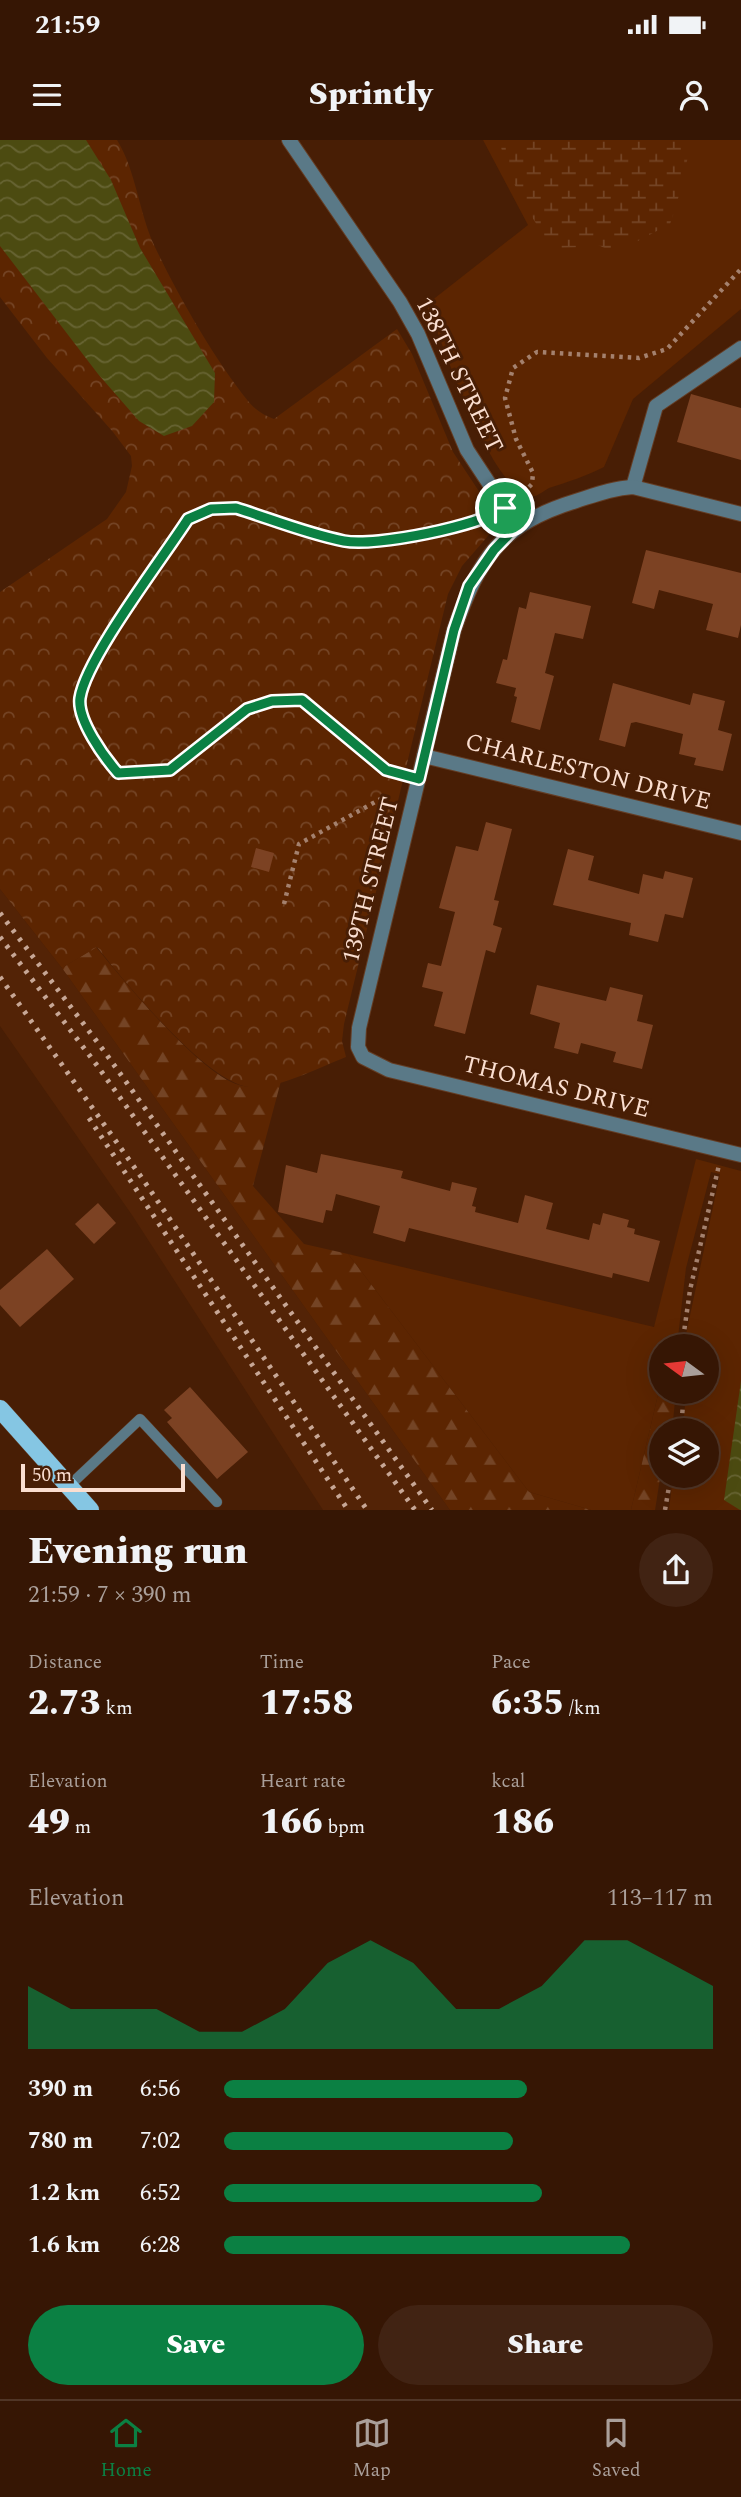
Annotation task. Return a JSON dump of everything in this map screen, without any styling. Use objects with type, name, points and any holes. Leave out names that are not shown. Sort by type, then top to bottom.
[{"type":"main road","points":[[0,1409],[90,1510]]},
{"type":"street","name":"138TH STREET","points":[[289,140],[406,313],[418,334],[467,450],[517,526]]},
{"type":"street","points":[[741,348],[656,406],[633,488],[741,514]]},
{"type":"street","name":"139TH STREET","points":[[362,1057],[358,1047],[359,1028],[454,630],[469,586],[494,550],[517,526],[542,511],[618,488],[633,488]]},
{"type":"street","name":"CHARLESTON DRIVE","points":[[424,756],[741,833]]},
{"type":"street","name":"THOMAS DRIVE","points":[[362,1057],[389,1070],[741,1155]]},
{"type":"lane","points":[[69,1486],[140,1419],[217,1502]]},
{"type":"path","points":[[419,779],[386,770],[302,700],[272,701],[247,709],[170,770],[118,773],[96,748],[80,700],[92,665],[188,519],[211,509],[236,508],[346,541],[394,538],[491,518],[523,495],[532,484],[533,473],[516,439],[505,398],[513,368],[537,352],[639,358],[667,349],[741,269]]},
{"type":"path","points":[[284,904],[299,844],[386,796]]},
{"type":"path","points":[[682,1334],[713,1182],[724,1151]]},
{"type":"path","points":[[665,1510],[669,1488]]},
{"type":"shaded area","points":[[0,889],[62,968],[450,1510],[323,1510],[132,1215],[0,1026]]},
{"type":"green space","points":[[0,140],[117,140],[129,165],[154,245],[174,284],[235,385],[257,410],[267,416],[274,419],[397,329],[412,354],[453,452],[494,514],[494,529],[462,566],[448,594],[344,1024],[342,1041],[346,1057],[272,1085],[249,1087],[232,1081],[211,1068],[167,1028],[97,947],[62,968],[0,889],[0,592],[107,519],[126,492],[132,466],[131,456],[113,432],[47,358],[0,297]]},
{"type":"green space","points":[[483,140],[741,140],[741,309],[633,399],[604,467],[535,496],[519,491],[486,447],[426,305],[528,225]]},
{"type":"green space","points":[[500,140],[692,140],[670,224],[615,253],[594,243],[583,247],[554,248],[521,197],[507,166]]},
{"type":"green space","points":[[96,947],[163,1025],[223,1077],[239,1085],[250,1086],[281,1081],[253,1186],[304,1244],[348,1254],[529,1492],[591,1510],[450,1510],[62,968]]},
{"type":"green space","points":[[696,1159],[741,1171],[741,1510],[669,1510],[672,1488],[719,1488],[719,1418],[684,1418],[685,1404],[719,1404],[719,1334],[686,1334],[720,1174],[711,1172],[686,1268],[678,1334],[649,1334],[649,1404],[656,1404],[653,1418],[649,1418],[649,1433],[631,1510],[591,1510],[529,1492],[348,1254],[654,1327]]},
{"type":"green space","points":[[656,1404],[675,1404],[673,1418],[653,1418]]},
{"type":"green space","points":[[649,1433],[649,1488],[658,1488],[655,1510],[631,1510]]},
{"type":"water","points":[[0,140],[86,140],[111,180],[140,248],[215,373],[214,402],[192,426],[164,436],[139,421],[98,374],[0,246]]},
{"type":"water","points":[[741,1381],[741,1510],[740,1510],[724,1500]]},
{"type":"building","points":[[691,394],[741,408],[741,460],[677,442]]},
{"type":"building","points":[[646,550],[741,573],[741,625],[738,638],[706,630],[713,604],[659,590],[654,609],[632,603]]},
{"type":"building","points":[[530,592],[591,606],[583,639],[555,633],[545,673],[554,676],[540,730],[511,722],[517,697],[514,696],[516,688],[496,683],[503,659],[507,660],[519,607],[526,609]]},
{"type":"building","points":[[613,683],[690,705],[693,693],[725,701],[718,730],[732,734],[723,771],[694,765],[696,758],[679,754],[683,734],[636,722],[631,723],[625,747],[599,740]]},
{"type":"building","points":[[486,822],[512,829],[494,900],[499,901],[493,925],[502,928],[495,953],[486,950],[465,1034],[434,1026],[443,992],[422,987],[428,963],[441,966],[455,912],[439,908],[456,846],[478,851]]},
{"type":"building","points":[[256,848],[274,853],[269,872],[251,867]]},
{"type":"building","points":[[568,849],[594,856],[588,880],[639,894],[643,874],[663,879],[665,871],[693,878],[683,918],[665,914],[658,942],[629,935],[631,923],[553,905]]},
{"type":"building","points":[[537,985],[606,1001],[610,987],[643,995],[637,1021],[653,1025],[642,1069],[613,1062],[616,1052],[581,1043],[578,1054],[554,1048],[560,1023],[530,1014]]},
{"type":"building","points":[[321,1154],[403,1171],[401,1178],[450,1191],[452,1182],[477,1188],[472,1206],[476,1207],[475,1212],[518,1223],[525,1195],[553,1203],[546,1229],[589,1240],[593,1223],[600,1225],[603,1213],[629,1220],[627,1227],[635,1229],[634,1234],[660,1241],[649,1282],[613,1273],[612,1278],[409,1228],[405,1242],[373,1233],[380,1206],[336,1194],[332,1211],[326,1210],[323,1223],[278,1212],[286,1165],[317,1173]]},
{"type":"building","points":[[98,1203],[116,1223],[94,1244],[75,1224]]},
{"type":"building","points":[[47,1249],[74,1279],[20,1327],[0,1305],[0,1290]]},
{"type":"building","points":[[190,1387],[248,1452],[217,1479],[167,1422],[172,1418],[164,1410]]},
{"type":"railway","points":[[0,913],[104,1051],[432,1510]]},
{"type":"railway","points":[[0,937],[96,1064],[415,1510]]},
{"type":"railway","points":[[0,977],[144,1181],[367,1510]]},
{"type":"railway","points":[[89,1118],[348,1510]]},
{"type":"route","points":[[236,508],[346,541],[394,538],[467,525],[491,518],[505,508],[517,526],[494,550],[469,586],[454,630],[419,779],[386,770],[302,700],[272,701],[247,709],[170,770],[118,773],[96,748],[80,700],[92,665],[188,519],[211,509],[236,508]]}]
